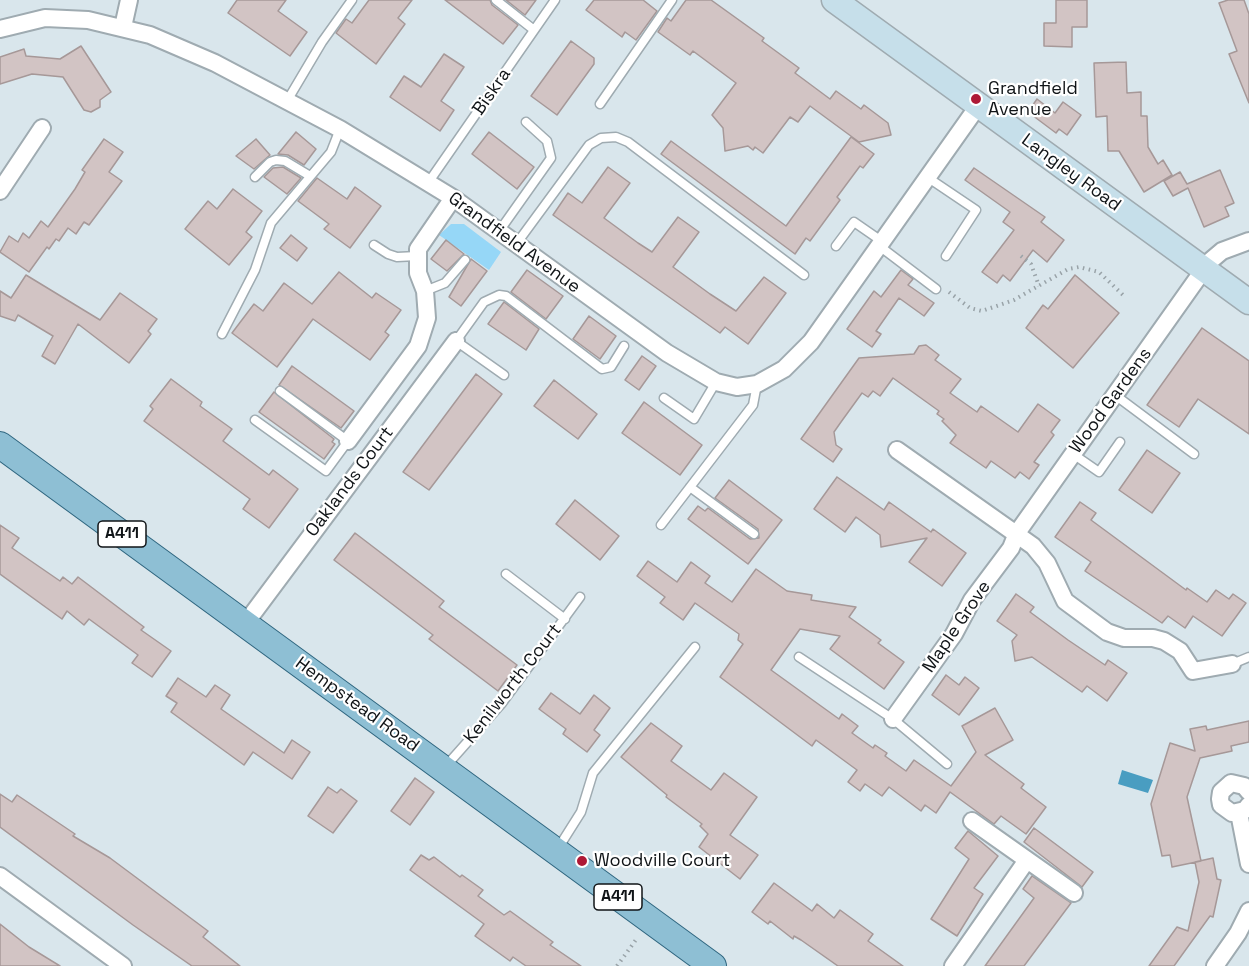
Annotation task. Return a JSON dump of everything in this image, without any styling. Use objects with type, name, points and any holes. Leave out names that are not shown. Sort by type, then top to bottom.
[{"type":"main road","name":"Hempstead Road","points":[[0,445],[712,966]]},
{"type":"street","points":[[123,27],[129,0]]},
{"type":"street","name":"Langley Road","points":[[834,0],[1249,303]]},
{"type":"street","name":"Grandfield Avenue","points":[[0,29],[27,21],[63,17],[123,27],[188,51],[340,129],[453,198],[667,353],[716,382],[737,387],[757,384],[784,369],[810,342],[978,106]]},
{"type":"street","points":[[0,191],[42,128]]},
{"type":"street","points":[[348,441],[418,346],[427,318],[425,291],[418,273],[417,256],[423,241],[453,198]]},
{"type":"street","name":"Wood Gardens","points":[[1017,533],[1214,256],[1249,241]]},
{"type":"street","name":"Oaklands Court","points":[[245,624],[456,340]]},
{"type":"street","points":[[897,450],[992,519],[1017,533],[1042,555],[1065,601],[1107,632],[1124,639],[1153,638],[1164,641],[1180,651],[1193,671],[1233,664]]},
{"type":"street","name":"Maple Grove","points":[[893,718],[954,634],[972,600],[1011,548],[1017,533]]},
{"type":"street","points":[[1249,792],[1244,786],[1231,783],[1221,792],[1221,805],[1232,813],[1244,809],[1249,864]]},
{"type":"street","points":[[972,821],[1074,893]]},
{"type":"street","points":[[952,966],[1027,860]]},
{"type":"street","points":[[0,876],[123,966]]},
{"type":"street","points":[[1215,966],[1238,933],[1249,911]]},
{"type":"lane","points":[[287,101],[321,42],[352,0]]},
{"type":"lane","points":[[496,0],[534,30]]},
{"type":"lane","name":"Biskra","points":[[428,183],[555,0]]},
{"type":"lane","points":[[600,105],[672,0]]},
{"type":"lane","points":[[500,230],[551,158],[547,141],[526,122]]},
{"type":"lane","points":[[222,334],[251,279],[272,223],[331,152],[340,129]]},
{"type":"lane","points":[[517,243],[589,145],[601,138],[616,137],[628,142],[804,275]]},
{"type":"lane","points":[[255,177],[270,162],[276,160],[285,161],[310,176]]},
{"type":"lane","points":[[926,176],[976,210],[946,256]]},
{"type":"lane","points":[[836,246],[854,222],[936,289]]},
{"type":"lane","points":[[374,244],[388,254],[397,257],[417,256]]},
{"type":"lane","points":[[425,291],[446,283],[465,260]]},
{"type":"lane","points":[[504,375],[456,340],[484,302],[490,298],[506,296],[602,369],[610,367],[624,346]]},
{"type":"lane","points":[[664,399],[694,419],[716,382]]},
{"type":"lane","points":[[661,525],[753,405],[757,384]]},
{"type":"lane","points":[[255,420],[326,471],[348,441],[280,391]]},
{"type":"lane","points":[[1115,395],[1194,454]]},
{"type":"lane","points":[[1073,454],[1099,472],[1120,442]]},
{"type":"lane","points":[[690,487],[754,534]]},
{"type":"lane","points":[[506,574],[565,619]]},
{"type":"lane","name":"Kenilworth Court","points":[[444,769],[502,703],[580,597]]},
{"type":"lane","points":[[557,851],[581,812],[593,773],[695,647]]},
{"type":"lane","points":[[799,657],[893,718],[947,764]]},
{"type":"lane","points":[[1233,664],[1249,657]]},
{"type":"path","points":[[1022,256],[1031,264],[1039,286]]},
{"type":"path","points":[[936,289],[952,292],[970,308],[982,311],[1014,300],[1068,269],[1090,268],[1123,294]]},
{"type":"path","points":[[617,966],[649,920]]},
{"type":"shaded area","points":[[451,224],[464,224],[501,252],[489,270],[439,235]]},
{"type":"shaded area","points":[[1122,770],[1153,780],[1148,793],[1118,784]]},
{"type":"building","points":[[237,0],[286,0],[278,11],[307,32],[290,56],[228,13]]},
{"type":"building","points":[[369,0],[412,0],[398,18],[405,24],[376,64],[336,33],[346,19],[352,23]]},
{"type":"building","points":[[445,0],[490,0],[492,5],[518,25],[503,44]]},
{"type":"building","points":[[506,0],[536,0],[525,15]]},
{"type":"building","points":[[594,0],[643,0],[657,11],[636,40],[625,32],[622,37],[586,10]]},
{"type":"building","points":[[686,0],[711,0],[764,38],[762,41],[799,68],[795,73],[830,99],[836,91],[861,109],[864,105],[888,123],[891,135],[859,142],[810,106],[798,122],[790,117],[763,153],[755,147],[753,150],[748,146],[725,151],[723,128],[712,115],[736,83],[693,51],[690,55],[658,32],[667,18],[671,21]]},
{"type":"building","points":[[1056,0],[1087,0],[1087,27],[1072,27],[1072,47],[1044,46],[1044,23],[1056,23]]},
{"type":"building","points":[[1228,0],[1244,0],[1249,14],[1249,103],[1229,54],[1237,51],[1219,3]]},
{"type":"building","points":[[571,41],[594,58],[594,64],[557,115],[531,96]]},
{"type":"building","points":[[81,46],[111,92],[100,100],[100,107],[91,112],[84,110],[63,77],[32,74],[0,84],[0,57],[24,49],[26,56],[60,59]]},
{"type":"building","points":[[444,54],[464,67],[441,101],[454,110],[440,131],[390,97],[404,76],[421,87]]},
{"type":"building","points":[[1126,62],[1127,93],[1141,92],[1141,116],[1147,116],[1148,147],[1158,164],[1163,160],[1172,175],[1144,192],[1119,151],[1108,151],[1107,116],[1096,117],[1094,63]]},
{"type":"building","points":[[1037,99],[1055,113],[1063,102],[1081,115],[1067,135],[1059,129],[1056,133],[1028,112]]},
{"type":"building","points":[[296,132],[316,149],[304,165],[288,155],[278,154]]},
{"type":"building","points":[[489,132],[534,167],[517,189],[472,154]]},
{"type":"building","points":[[851,137],[874,154],[863,168],[860,166],[837,197],[840,200],[810,241],[806,238],[795,254],[661,154],[671,141],[786,226]]},
{"type":"building","points":[[104,139],[123,152],[109,172],[122,181],[89,225],[84,222],[76,234],[68,228],[59,241],[56,239],[49,249],[47,247],[29,272],[0,252],[9,236],[18,242],[23,233],[29,238],[41,221],[48,227],[75,189],[85,172],[82,170]]},
{"type":"building","points":[[256,139],[270,155],[254,169],[236,156]]},
{"type":"building","points":[[283,167],[301,178],[287,194],[264,177],[273,168]]},
{"type":"building","points":[[608,167],[630,183],[604,218],[652,252],[678,217],[699,232],[673,267],[710,294],[736,311],[764,277],[786,293],[748,344],[725,327],[720,333],[553,215],[568,193],[582,203]]},
{"type":"building","points":[[974,168],[1045,217],[1041,222],[1064,240],[1047,262],[1033,250],[1010,281],[1003,275],[997,283],[982,272],[1014,230],[1003,222],[1010,212],[965,180]]},
{"type":"building","points":[[1220,170],[1234,203],[1225,207],[1229,216],[1204,227],[1188,188],[1173,196],[1164,181],[1180,172],[1187,184]]},
{"type":"building","points":[[317,178],[347,199],[355,187],[381,206],[350,248],[324,229],[329,224],[298,201]]},
{"type":"building","points":[[233,189],[262,211],[246,232],[252,237],[229,265],[185,229],[208,201],[217,209]]},
{"type":"building","points":[[291,235],[307,248],[297,261],[280,248]]},
{"type":"building","points":[[446,240],[464,254],[447,271],[431,259]]},
{"type":"building","points":[[471,259],[487,271],[461,306],[449,297]]},
{"type":"building","points":[[527,270],[563,296],[546,319],[511,292]]},
{"type":"building","points":[[901,270],[913,279],[908,285],[934,303],[924,316],[899,298],[876,331],[881,334],[872,347],[847,329],[874,291],[881,297]]},
{"type":"building","points":[[339,272],[372,298],[376,293],[401,310],[385,332],[389,335],[370,360],[313,319],[277,367],[232,333],[254,304],[263,311],[284,283],[312,304]]},
{"type":"building","points":[[26,275],[100,320],[120,293],[157,319],[148,331],[151,334],[129,363],[78,324],[55,364],[42,356],[53,336],[18,315],[15,321],[0,316],[0,291],[11,298]]},
{"type":"building","points":[[1075,275],[1119,313],[1073,368],[1026,328],[1043,305],[1048,309]]},
{"type":"building","points":[[504,302],[539,329],[526,350],[488,324]]},
{"type":"building","points":[[589,316],[616,336],[600,359],[573,339]]},
{"type":"building","points":[[1202,328],[1249,361],[1249,434],[1198,399],[1179,427],[1147,405]]},
{"type":"building","points":[[926,345],[939,355],[935,360],[961,379],[950,393],[977,412],[981,406],[1018,432],[1038,404],[1060,420],[1051,432],[1054,435],[1034,462],[1039,465],[1029,479],[1020,472],[1015,478],[991,461],[986,468],[950,443],[956,435],[942,421],[944,419],[937,414],[939,411],[893,378],[880,396],[873,391],[868,397],[862,393],[841,422],[834,432],[836,445],[842,449],[833,462],[801,439],[859,358],[914,354],[919,346]]},
{"type":"building","points":[[642,356],[656,366],[639,390],[625,380]]},
{"type":"building","points":[[292,366],[354,411],[341,428],[279,385]]},
{"type":"building","points":[[476,374],[502,394],[429,490],[403,472]]},
{"type":"building","points":[[171,379],[202,402],[200,406],[232,429],[223,441],[269,475],[273,470],[298,489],[269,528],[243,509],[250,499],[144,421],[153,409],[150,406]]},
{"type":"building","points":[[554,380],[597,414],[578,439],[534,406]]},
{"type":"building","points":[[274,392],[334,439],[332,442],[335,444],[324,459],[259,412]]},
{"type":"building","points":[[644,402],[702,445],[680,475],[622,433]]},
{"type":"building","points":[[1147,450],[1180,473],[1152,513],[1119,490]]},
{"type":"building","points":[[837,477],[884,510],[889,502],[931,532],[933,529],[966,553],[942,586],[909,562],[927,538],[881,547],[880,535],[856,517],[845,532],[814,509]]},
{"type":"building","points":[[729,480],[782,520],[748,564],[688,519],[698,506],[705,511],[708,508],[750,539],[759,538],[758,529],[715,498]]},
{"type":"building","points":[[575,500],[619,536],[600,560],[556,524]]},
{"type":"building","points":[[1080,502],[1096,513],[1091,520],[1186,590],[1187,588],[1207,602],[1216,590],[1229,599],[1233,594],[1246,603],[1222,636],[1193,616],[1185,628],[1168,616],[1162,623],[1085,571],[1091,562],[1055,537]]},
{"type":"building","points":[[0,525],[19,538],[12,548],[60,581],[63,577],[72,584],[78,577],[144,627],[141,630],[171,651],[152,677],[132,663],[138,655],[89,619],[84,625],[67,611],[62,619],[0,574]]},
{"type":"building","points":[[355,533],[444,601],[439,607],[517,665],[498,691],[429,639],[433,635],[334,560]]},
{"type":"building","points":[[648,561],[677,582],[691,562],[710,576],[705,583],[732,602],[756,569],[787,591],[812,595],[811,600],[856,607],[849,617],[881,640],[878,643],[904,662],[884,689],[830,649],[840,636],[800,629],[771,670],[839,719],[842,714],[858,726],[852,733],[873,748],[875,745],[887,753],[885,756],[906,771],[914,760],[951,786],[976,752],[962,726],[995,708],[1013,740],[985,755],[1024,784],[1021,788],[1046,807],[1026,834],[1001,816],[994,824],[950,792],[936,813],[925,805],[921,811],[889,787],[882,796],[865,784],[860,791],[848,782],[857,770],[816,740],[812,746],[720,677],[743,644],[738,640],[739,634],[695,603],[683,620],[660,603],[665,597],[637,576]]},
{"type":"building","points":[[1016,594],[1034,607],[1030,612],[1068,640],[1105,665],[1108,660],[1127,673],[1107,701],[1087,686],[1082,692],[1032,657],[1015,661],[1012,641],[1017,635],[997,621]]},
{"type":"building","points":[[946,675],[959,685],[965,677],[979,688],[959,715],[932,695]]},
{"type":"building","points":[[178,678],[206,697],[215,685],[230,695],[221,709],[284,753],[292,740],[310,752],[292,779],[253,752],[244,765],[171,712],[177,703],[166,696]]},
{"type":"building","points":[[551,693],[580,714],[594,695],[610,708],[594,730],[600,735],[587,752],[563,734],[566,729],[539,709]]},
{"type":"building","points":[[1249,721],[1249,742],[1231,746],[1232,751],[1200,758],[1187,797],[1201,861],[1172,867],[1170,855],[1162,856],[1151,804],[1170,743],[1195,751],[1190,729],[1206,726],[1207,730]]},
{"type":"building","points":[[651,723],[682,746],[671,761],[711,790],[724,773],[757,797],[730,835],[758,855],[740,879],[699,847],[708,834],[700,826],[702,824],[666,797],[667,795],[621,757]]},
{"type":"building","points":[[415,778],[434,792],[410,825],[391,811]]},
{"type":"building","points":[[328,787],[337,793],[341,789],[357,801],[333,833],[308,816]]},
{"type":"building","points":[[0,794],[12,802],[17,795],[75,834],[73,836],[110,858],[208,931],[203,937],[240,966],[192,966],[133,925],[0,827]]},
{"type":"building","points":[[1034,828],[1093,872],[1082,887],[1024,842]]},
{"type":"building","points":[[968,831],[998,856],[974,888],[983,894],[957,936],[931,919],[969,859],[955,848]]},
{"type":"building","points":[[421,855],[429,860],[434,857],[460,877],[462,875],[483,890],[478,896],[504,915],[510,911],[553,942],[550,945],[581,966],[526,966],[513,957],[510,961],[475,936],[484,924],[410,870]]},
{"type":"building","points":[[1213,858],[1217,879],[1221,880],[1213,917],[1210,916],[1174,966],[1149,966],[1177,927],[1188,931],[1199,882],[1195,862]]},
{"type":"building","points":[[1032,876],[1071,903],[1024,966],[985,966],[1034,898],[1023,889]]},
{"type":"building","points":[[774,883],[812,911],[817,904],[834,918],[840,910],[873,934],[868,941],[903,966],[838,966],[801,940],[794,936],[793,939],[770,921],[768,924],[752,912]]},
{"type":"building","points":[[0,924],[29,947],[60,966],[0,966]]},
{"type":"place","name":"Grandfield Avenue","points":[[976,99]]},
{"type":"place","name":"Woodville Court","points":[[582,861]]}]
